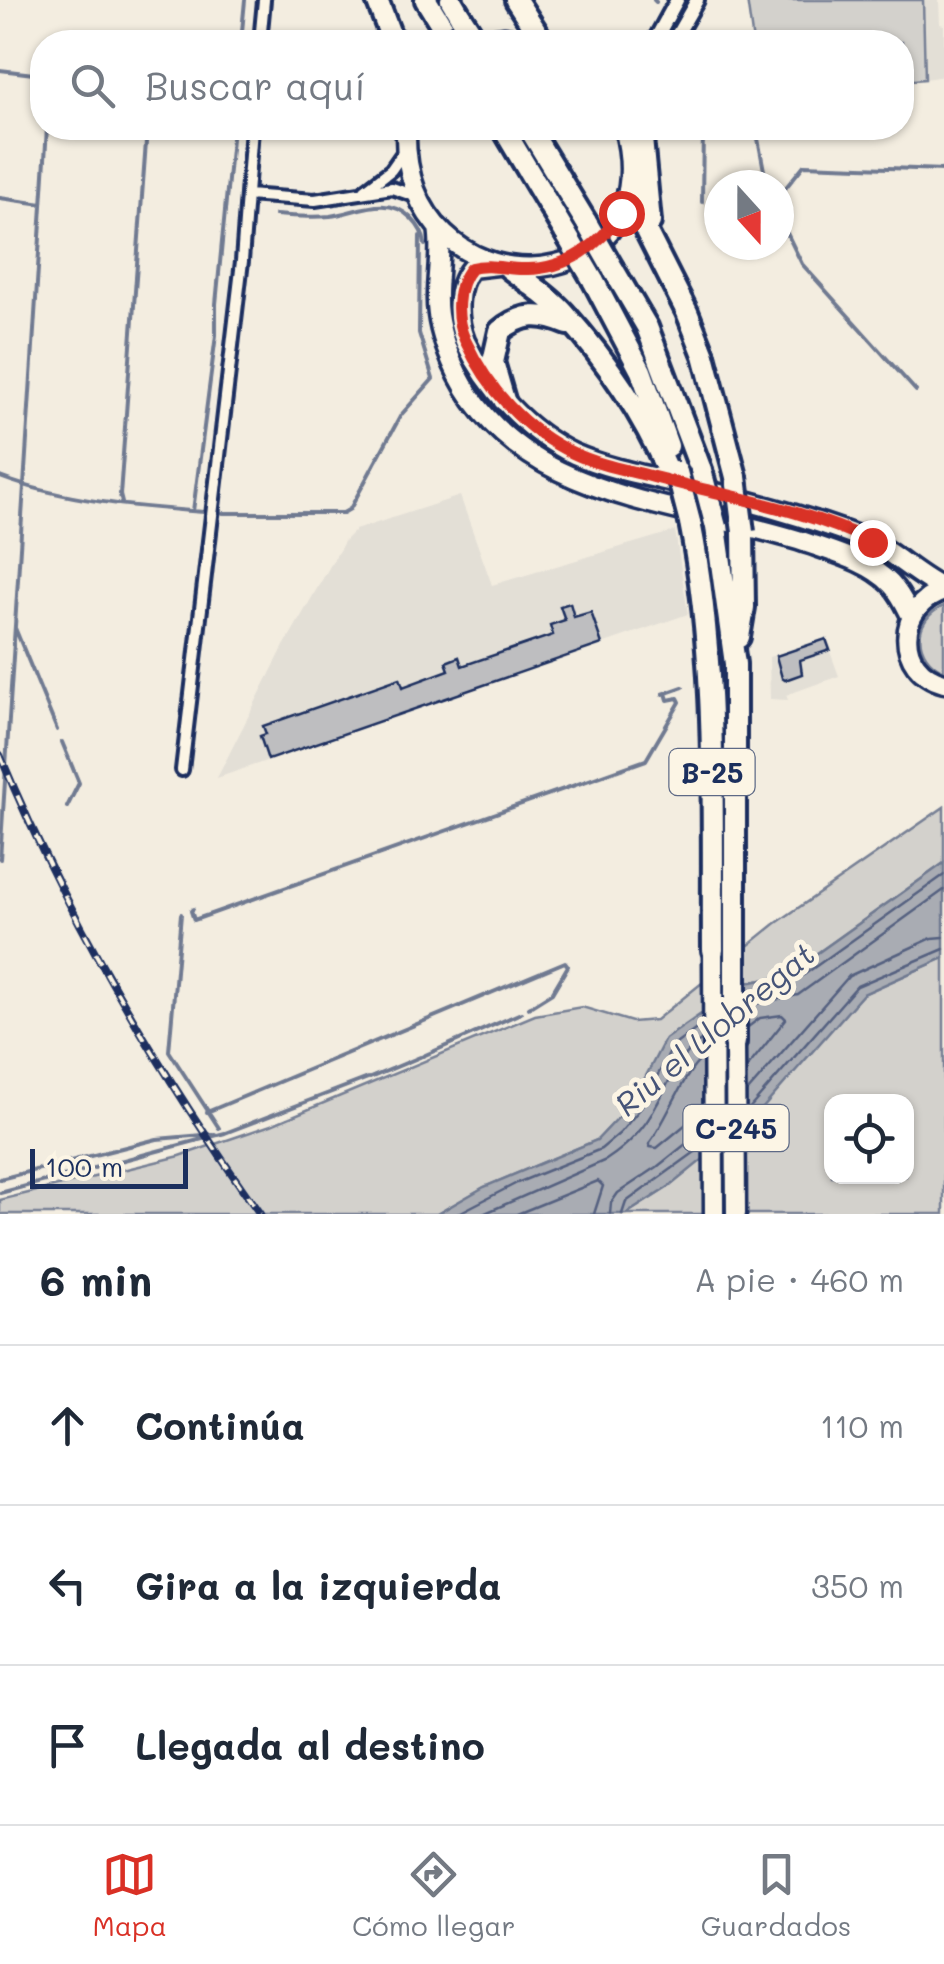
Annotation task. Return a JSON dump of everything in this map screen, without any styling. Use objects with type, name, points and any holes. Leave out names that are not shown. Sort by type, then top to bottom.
[{"type":"highway","points":[[377,0],[388,30]]},
{"type":"highway","points":[[426,0],[452,22]]},
{"type":"highway","points":[[516,0],[535,30]]},
{"type":"highway","name":"B-25","points":[[510,140],[593,280],[641,371],[686,520],[705,619],[712,753],[713,926]]},
{"type":"highway","name":"B-25","points":[[536,140],[646,327],[701,470],[716,527],[734,664],[734,913]]},
{"type":"highway","points":[[642,140],[646,199],[656,249]]},
{"type":"highway","points":[[628,195],[687,312],[704,356],[736,478],[743,532],[744,607],[734,664]]},
{"type":"highway","points":[[503,266],[563,311],[607,364],[672,471]]},
{"type":"highway","points":[[504,400],[493,362],[500,331],[516,320],[537,314],[575,327]]},
{"type":"highway","name":"C-245","points":[[734,913],[735,1042]]},
{"type":"highway","name":"C-245","points":[[713,926],[713,950]]},
{"type":"main road","points":[[405,140],[409,174],[438,227],[451,240],[503,266]]},
{"type":"main road","points":[[626,140],[631,164],[628,195],[612,227],[574,259],[548,268],[471,268],[460,283],[462,333],[476,364],[531,427],[574,453],[778,509],[863,538],[944,590]]},
{"type":"main road","points":[[438,227],[441,246],[436,298],[442,335],[467,391],[483,415],[506,437],[540,462],[585,483],[665,508],[779,534],[860,564],[890,583],[911,616]]},
{"type":"main road","points":[[944,590],[924,600],[911,616],[906,636],[910,657],[925,675],[944,683]]},
{"type":"main road","name":"C-245","points":[[713,950],[714,1214]]},
{"type":"main road","name":"C-245","points":[[735,1042],[736,1214]]},
{"type":"street","points":[[261,30],[264,0]]},
{"type":"street","points":[[661,30],[677,0]]},
{"type":"street","points":[[680,30],[697,0]]},
{"type":"street","points":[[182,770],[251,140]]},
{"type":"street","points":[[364,190],[391,170],[405,150]]},
{"type":"street","points":[[248,195],[315,200],[392,188],[418,196]]},
{"type":"shaded area","points":[[747,0],[923,0],[925,79],[914,80],[914,30],[751,30]]},
{"type":"shaded area","points":[[923,0],[939,0],[940,24],[944,25],[944,76],[925,79]]},
{"type":"shaded area","points":[[460,496],[492,585],[675,531],[688,614],[217,778],[284,646],[345,540],[355,530]]},
{"type":"shaded area","points":[[944,606],[944,671],[926,657],[920,638],[926,620]]},
{"type":"shaded area","points":[[825,638],[839,676],[786,695],[788,700],[770,699],[769,657]]},
{"type":"shaded area","points":[[944,807],[944,863],[785,976],[746,983],[597,1140],[484,1187],[437,1214],[0,1214],[0,1200],[180,1156],[271,1125],[535,1015],[582,1007],[632,1022],[656,1020],[775,924]]},
{"type":"shaded area","points":[[944,958],[944,1214],[626,1214],[670,1186],[863,994]]},
{"type":"water","name":"Riu el Llobregat","points":[[944,863],[944,958],[863,994],[754,1118],[670,1186],[626,1214],[437,1214],[484,1187],[597,1140],[632,1103],[665,1039],[746,983],[785,976]]},
{"type":"building","points":[[570,603],[574,617],[591,612],[602,644],[268,760],[260,736],[266,734],[263,726],[400,678],[403,687],[449,670],[446,662],[459,657],[462,666],[553,635],[550,625],[565,620],[560,606]]},
{"type":"building","points":[[826,639],[830,650],[800,660],[802,674],[782,678],[776,656]]},
{"type":"waterway","points":[[242,30],[245,0]]},
{"type":"waterway","points":[[0,70],[30,74]]},
{"type":"waterway","points":[[0,859],[46,140]]},
{"type":"waterway","points":[[193,511],[216,335],[232,140]]},
{"type":"waterway","points":[[702,202],[703,140]]},
{"type":"waterway","points":[[758,140],[764,170]]},
{"type":"waterway","points":[[122,503],[146,142]]},
{"type":"waterway","points":[[794,177],[804,165],[944,170]]},
{"type":"waterway","points":[[0,198],[42,204]]},
{"type":"waterway","points":[[275,215],[323,217],[372,206],[392,207],[414,221],[425,245]]},
{"type":"waterway","points":[[223,513],[343,513],[350,509],[401,415],[433,379],[419,333],[420,236]]},
{"type":"waterway","points":[[794,248],[802,264],[916,391]]},
{"type":"waterway","points":[[0,477],[75,497],[204,512]]},
{"type":"waterway","points":[[15,628],[57,730]]},
{"type":"waterway","points":[[666,693],[683,687]]},
{"type":"waterway","points":[[193,909],[194,920],[646,760],[680,702],[678,698],[668,700],[663,694]]},
{"type":"waterway","points":[[62,742],[79,783],[67,807]]},
{"type":"waterway","points":[[181,914],[169,1051],[219,1128]]},
{"type":"waterway","points":[[207,1112],[565,962],[568,966],[552,993],[528,1008]]},
{"type":"waterway","points":[[423,1056],[521,1013]]},
{"type":"waterway","points":[[370,1078],[420,1057]]},
{"type":"waterway","points":[[0,1193],[225,1133],[368,1078]]},
{"type":"waterway","points":[[0,1179],[157,1139],[215,1134]]},
{"type":"railway","points":[[0,755],[55,876],[117,992],[185,1104],[260,1214]]},
{"type":"route","points":[[621,213],[612,227],[574,259],[528,270],[497,265],[471,268],[460,283],[459,297],[462,333],[476,364],[531,427],[574,453],[778,509],[872,542]]}]
